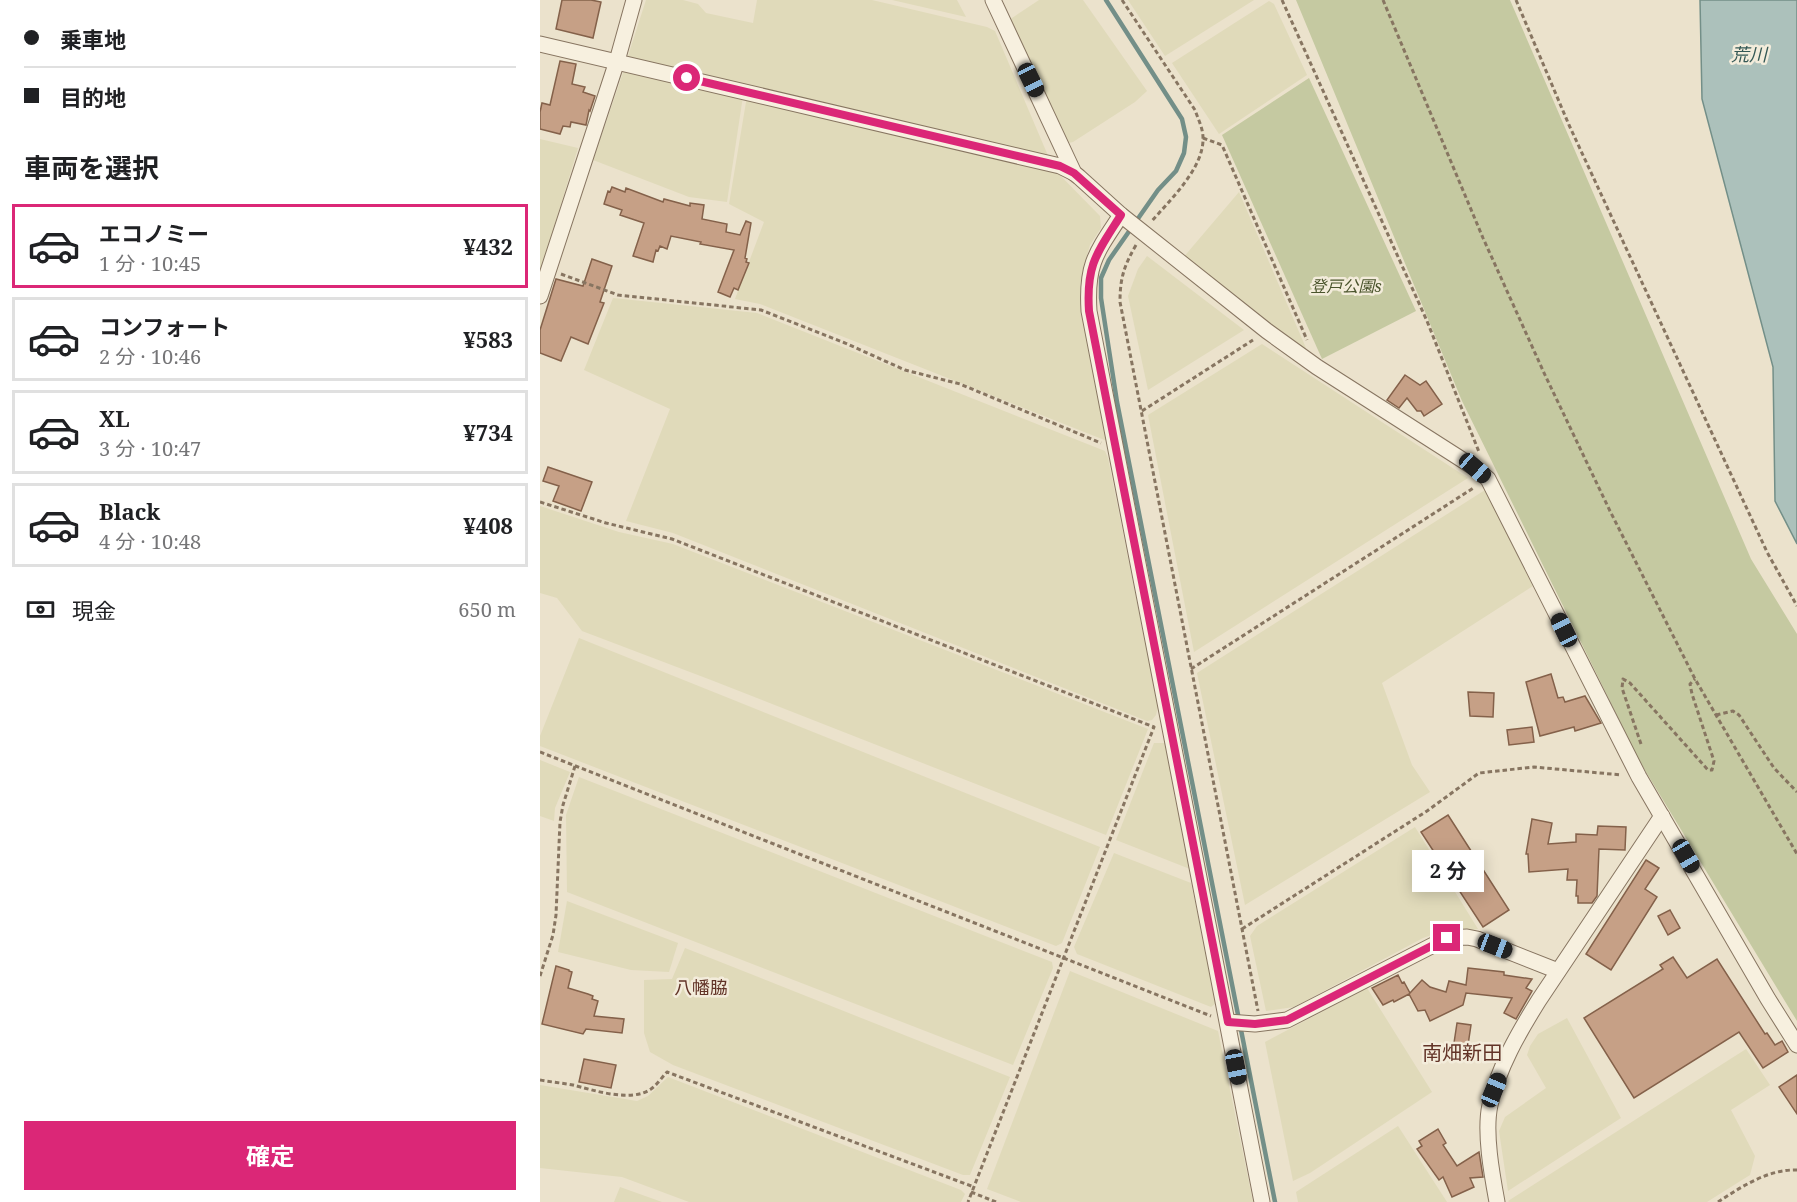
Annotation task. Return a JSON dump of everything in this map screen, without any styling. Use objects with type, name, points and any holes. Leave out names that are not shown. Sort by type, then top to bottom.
[{"type":"street","points":[[540,296],[617,61],[634,0]]},
{"type":"street","points":[[993,0],[1074,173]]},
{"type":"street","points":[[540,44],[1060,166],[1074,173],[1121,215],[1267,331],[1317,367],[1475,468],[1488,479],[1639,777],[1797,1045]]},
{"type":"street","points":[[1121,215],[1096,253],[1090,272],[1089,311],[1231,1023],[1262,1202]]},
{"type":"street","points":[[1497,1202],[1488,1125],[1494,1090],[1521,1030],[1662,816]]},
{"type":"street","points":[[1231,1023],[1287,1020],[1447,938],[1477,939],[1558,971]]},
{"type":"path","points":[[1122,0],[1195,110],[1203,138],[1198,160],[1190,177],[1144,232],[1127,261],[1120,282],[1119,302],[1242,929],[1258,1023]]},
{"type":"path","points":[[1190,670],[1488,479],[1477,445],[1427,321],[1282,0]]},
{"type":"path","points":[[1383,0],[1483,238],[1545,375],[1695,679],[1797,854]]},
{"type":"path","points":[[1516,0],[1569,125],[1762,542],[1797,606]]},
{"type":"path","points":[[1203,138],[1222,145],[1307,340]]},
{"type":"path","points":[[548,270],[618,295],[761,310],[845,343],[905,370],[960,384],[1115,449]]},
{"type":"path","points":[[1142,411],[1267,331]]},
{"type":"path","points":[[540,502],[606,523],[672,538],[1154,727],[968,1202]]},
{"type":"path","points":[[1644,752],[1622,688],[1623,679],[1630,683],[1708,770],[1712,770],[1714,761],[1690,684],[1695,679]]},
{"type":"path","points":[[1716,715],[1733,711],[1739,715],[1774,768],[1797,792]]},
{"type":"path","points":[[540,752],[1231,1023]]},
{"type":"path","points":[[540,976],[553,935],[560,822],[575,766]]},
{"type":"path","points":[[1242,929],[1427,811],[1479,773],[1533,767],[1639,777]]},
{"type":"path","points":[[540,1080],[598,1092],[621,1095],[638,1094],[650,1090],[667,1072],[974,1187]]},
{"type":"path","points":[[1718,1202],[1749,1182],[1782,1171],[1797,1170]]},
{"type":"path","points":[[971,1192],[996,1202]]},
{"type":"shaded area","points":[[646,0],[683,0],[698,4],[706,13],[753,23],[757,0],[872,0],[987,27],[995,31],[1049,158],[627,59]]},
{"type":"shaded area","points":[[892,0],[957,0],[966,17]]},
{"type":"shaded area","points":[[1039,0],[1083,0],[1147,91],[1135,102],[1073,142],[1068,143],[1009,20]]},
{"type":"shaded area","points":[[1128,0],[1254,0],[1165,56]]},
{"type":"shaded area","points":[[1269,1],[1274,4],[1307,75],[1219,134],[1172,63]]},
{"type":"shaded area","points":[[625,67],[743,96],[727,202],[689,197],[593,160]]},
{"type":"shaded area","points":[[747,96],[1053,168],[1100,216],[1101,228],[1090,245],[1083,269],[1080,305],[1107,441],[760,304],[735,299],[764,222],[729,204]]},
{"type":"shaded area","points":[[540,139],[578,148],[540,274]]},
{"type":"shaded area","points":[[1239,192],[1309,355],[1182,259]]},
{"type":"shaded area","points":[[1147,256],[1244,330],[1148,390],[1128,296],[1138,269]]},
{"type":"shaded area","points":[[613,298],[757,313],[1105,451],[1158,707],[1156,715],[1152,720],[1147,721],[673,533],[626,521],[670,409],[584,370]]},
{"type":"shaded area","points":[[1262,344],[1468,478],[1194,652],[1148,415]]},
{"type":"shaded area","points":[[1485,490],[1533,586],[1382,683],[1412,765],[1430,792],[1245,905],[1197,673]]},
{"type":"shaded area","points":[[540,506],[619,532],[673,544],[1148,729],[1106,835],[582,631],[557,598],[540,593]]},
{"type":"shaded area","points":[[579,638],[1100,847],[1062,943],[1056,946],[540,746],[540,736]]},
{"type":"shaded area","points":[[1154,743],[1165,743],[1190,869],[1116,840]]},
{"type":"shaded area","points":[[540,760],[570,772],[555,808],[554,821],[540,816]]},
{"type":"shaded area","points":[[579,777],[1052,962],[1053,968],[1013,1065],[567,892],[566,815]]},
{"type":"shaded area","points":[[1415,827],[1478,929],[1458,928],[1423,938],[1294,1007],[1266,1011],[1250,936],[1257,926]]},
{"type":"shaded area","points":[[1114,853],[1191,883],[1216,1003],[1211,1007],[1077,954],[1074,947]]},
{"type":"shaded area","points":[[567,901],[678,943],[669,972],[631,970],[558,952]]},
{"type":"shaded area","points":[[685,948],[1010,1077],[970,1175],[963,1175],[673,1065],[650,1052],[644,1033],[644,980],[672,979]]},
{"type":"shaded area","points":[[1070,971],[1218,1031],[1253,1202],[1021,1202],[987,1189]]},
{"type":"shaded area","points":[[1367,988],[1432,1092],[1310,1173],[1293,1181],[1265,1042]]},
{"type":"shaded area","points":[[1567,1018],[1621,1118],[1508,1191],[1499,1131],[1505,1117],[1546,1088],[1527,1055],[1538,1034]]},
{"type":"shaded area","points":[[1746,1049],[1770,1085],[1731,1110],[1755,1156],[1750,1175],[1707,1202],[1508,1201]]},
{"type":"shaded area","points":[[668,1077],[961,1190],[965,1194],[961,1202],[689,1202],[622,1177],[540,1168],[540,1085],[637,1101],[648,1096]]},
{"type":"shaded area","points":[[1398,1126],[1447,1202],[1298,1202],[1296,1192]]},
{"type":"shaded area","points":[[620,1187],[662,1202],[614,1202]]},
{"type":"green space","points":[[1296,0],[1510,0],[1751,559],[1797,634],[1797,1021],[1640,762],[1462,401]]},
{"type":"green space","name":"登戸公園s","points":[[1309,78],[1416,311],[1322,359],[1222,135]]},
{"type":"water","name":"荒川","points":[[1700,0],[1797,0],[1797,544],[1775,501],[1773,367],[1702,99]]},
{"type":"building","points":[[562,0],[601,2],[593,38],[556,29]]},
{"type":"building","points":[[560,61],[576,64],[572,84],[585,87],[583,92],[595,96],[586,125],[571,122],[570,127],[563,126],[560,134],[540,129],[540,112],[542,103],[550,105]]},
{"type":"building","points":[[612,187],[625,192],[626,188],[663,202],[664,199],[690,206],[690,203],[704,205],[702,219],[727,224],[726,232],[740,235],[746,221],[751,223],[745,258],[749,263],[738,290],[734,288],[730,297],[718,292],[734,250],[671,236],[667,249],[660,246],[658,251],[656,250],[653,262],[633,256],[644,223],[620,215],[622,210],[604,204],[608,191],[610,192]]},
{"type":"building","points":[[592,259],[612,266],[600,302],[604,303],[588,344],[571,337],[561,361],[540,353],[540,330],[556,279],[583,286]]},
{"type":"building","points":[[1405,375],[1420,385],[1426,381],[1442,404],[1424,416],[1407,398],[1399,408],[1387,400]]},
{"type":"building","points":[[548,467],[592,482],[581,511],[553,501],[559,486],[543,481]]},
{"type":"building","points":[[1551,674],[1558,698],[1563,697],[1565,702],[1585,696],[1601,723],[1575,731],[1574,727],[1540,736],[1526,682]]},
{"type":"building","points":[[1468,692],[1494,693],[1493,717],[1470,716]]},
{"type":"building","points":[[1532,727],[1534,742],[1509,745],[1507,730]]},
{"type":"building","points":[[1448,815],[1509,910],[1483,927],[1421,832]]},
{"type":"building","points":[[1532,819],[1552,823],[1548,844],[1576,842],[1576,834],[1597,835],[1598,826],[1626,827],[1625,850],[1599,849],[1597,896],[1592,903],[1578,903],[1577,880],[1567,880],[1568,869],[1529,872],[1528,854],[1526,854]]},
{"type":"building","points":[[1646,860],[1659,868],[1645,889],[1657,897],[1611,970],[1586,954]]},
{"type":"building","points":[[1670,910],[1680,928],[1668,935],[1658,916]]},
{"type":"building","points":[[1673,957],[1687,978],[1717,959],[1765,1034],[1767,1033],[1775,1045],[1782,1041],[1788,1052],[1763,1068],[1739,1032],[1634,1098],[1584,1018],[1663,969],[1660,965]]},
{"type":"building","points":[[556,966],[572,972],[568,988],[593,996],[592,999],[598,1001],[594,1016],[624,1019],[622,1033],[586,1029],[583,1034],[542,1024]]},
{"type":"building","points":[[1468,968],[1504,972],[1504,975],[1532,979],[1526,988],[1532,991],[1516,1019],[1504,1013],[1512,998],[1466,993],[1463,1005],[1430,1021],[1425,1010],[1418,1011],[1409,994],[1383,1005],[1372,988],[1398,975],[1410,993],[1422,980],[1430,987],[1446,992],[1449,981],[1466,985]]},
{"type":"building","points":[[1457,1023],[1471,1025],[1468,1045],[1454,1043]]},
{"type":"building","points":[[584,1059],[616,1065],[611,1088],[579,1082]]},
{"type":"building","points":[[1797,1075],[1797,1114],[1779,1087]]},
{"type":"building","points":[[1438,1129],[1446,1143],[1443,1145],[1457,1166],[1479,1152],[1483,1177],[1470,1178],[1474,1187],[1452,1197],[1443,1177],[1439,1180],[1417,1149],[1422,1146],[1419,1141]]},
{"type":"waterway","points":[[1106,0],[1182,119],[1186,137],[1184,153],[1176,171],[1158,190],[1109,260],[1101,278],[1101,298],[1117,402],[1275,1202]]},
{"type":"district","name":"八幡脇","points":[[701,988]]},
{"type":"district","name":"南畑新田","points":[[1462,1053]]},
{"type":"route","points":[[687,78],[1060,166],[1074,173],[1121,215],[1096,253],[1090,272],[1089,311],[1228,1022],[1255,1024],[1287,1020],[1447,938]]}]
